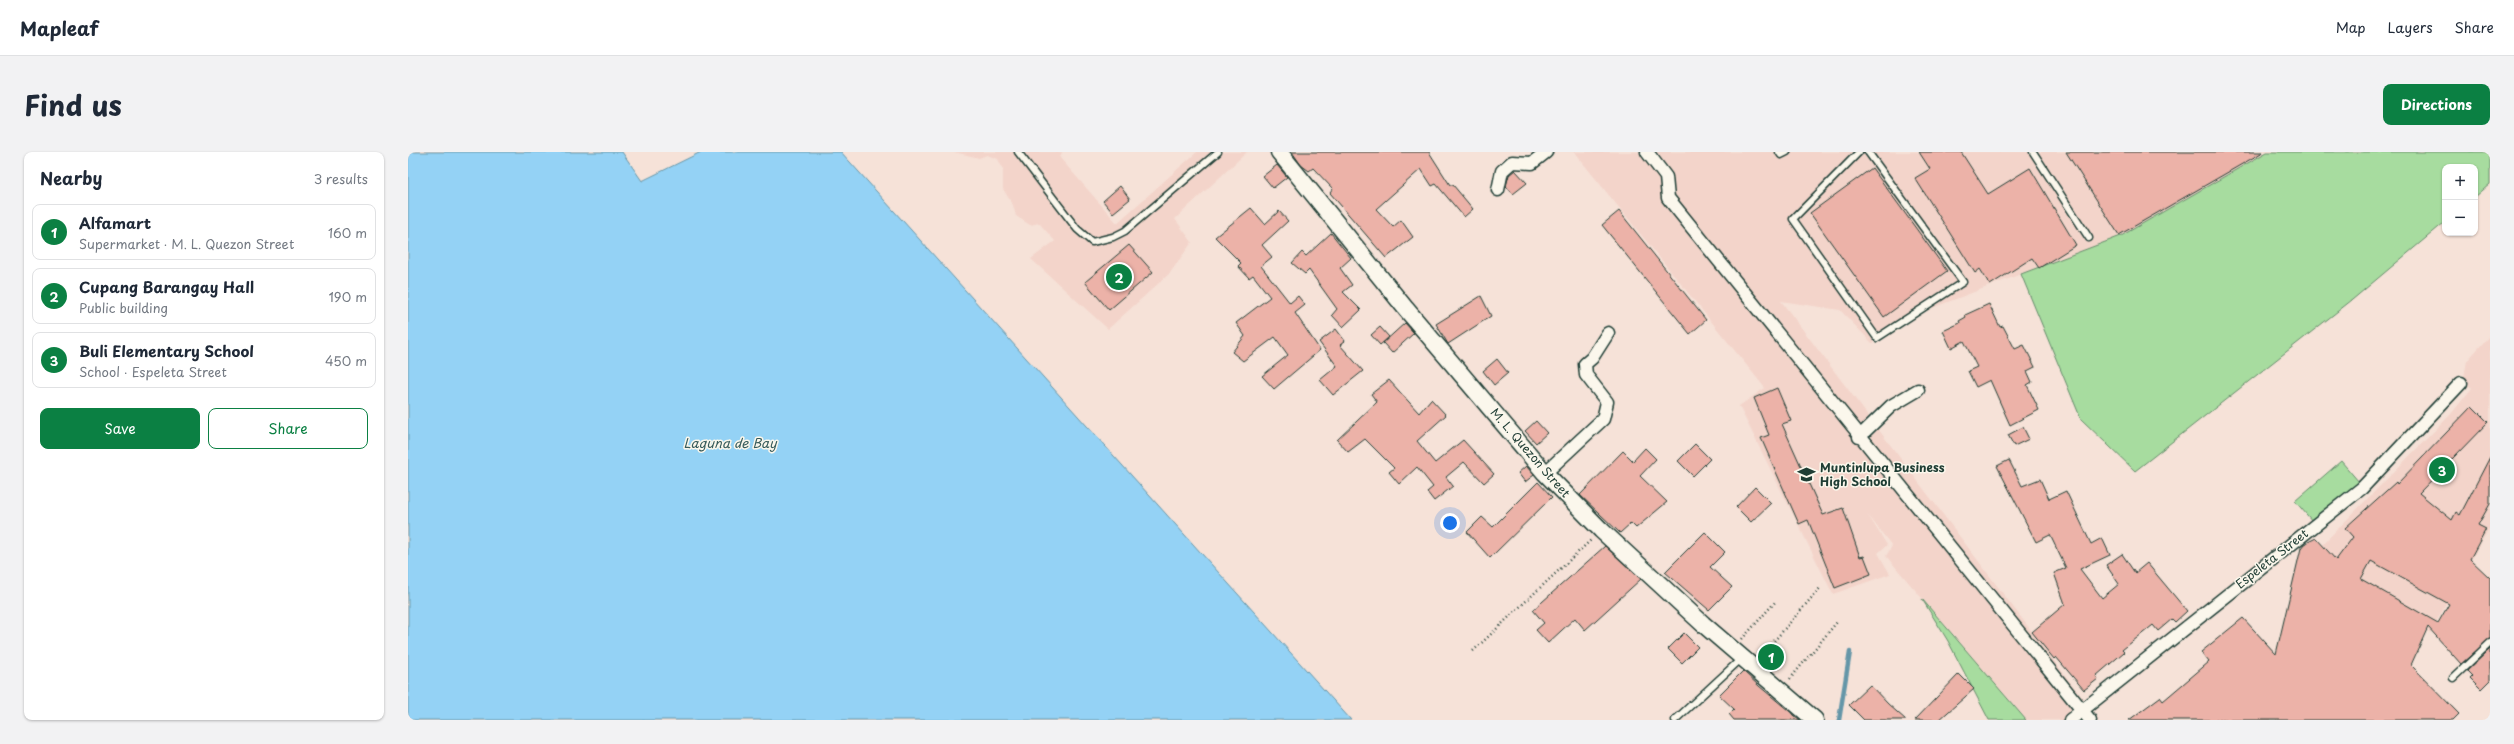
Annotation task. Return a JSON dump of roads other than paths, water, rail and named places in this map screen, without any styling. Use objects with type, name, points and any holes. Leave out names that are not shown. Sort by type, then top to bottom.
[{"type":"main road","name":"M. L. Quezon Street","points":[[1279,152],[1406,308],[1544,473],[1601,530],[1742,658],[1815,720]]},
{"type":"street","points":[[1498,190],[1502,171],[1512,162],[1532,163],[1546,152]]},
{"type":"street","points":[[1647,152],[1666,177],[1668,198],[1763,314],[1858,437],[2090,720]]},
{"type":"street","points":[[1544,473],[1603,419],[1607,402],[1586,375],[1585,364],[1592,358],[1608,333]]},
{"type":"street","name":"Espeleta Street","points":[[2070,720],[2081,709],[2362,488],[2461,383]]},
{"type":"street","points":[[1858,437],[1891,406],[1918,390]]},
{"type":"lane","points":[[1018,152],[1077,229],[1092,242],[1113,237],[1125,232],[1218,152]]},
{"type":"lane","points":[[1779,152],[1781,155],[1787,152]]},
{"type":"lane","points":[[1859,152],[1793,219],[1877,338],[1963,282],[1868,152]]},
{"type":"lane","points":[[2033,152],[2089,238]]},
{"type":"lane","points":[[2453,678],[2490,643]]},
{"type":"lane","points":[[1675,720],[1742,658]]},
{"type":"water","name":"Laguna de Bay","points":[[408,152],[622,152],[642,181],[701,152],[841,152],[1351,720],[408,720]]},
{"type":"waterway","points":[[1839,720],[1850,652]]},
{"type":"place","name":"Cupang Barangay Hall","points":[[1119,277]]},
{"type":"place","name":"Buli Elementary School","points":[[2442,470]]},
{"type":"place","name":"Muntinlupa Business High School","points":[[1807,475]]},
{"type":"place","name":"Alfamart","points":[[1771,657]]}]
